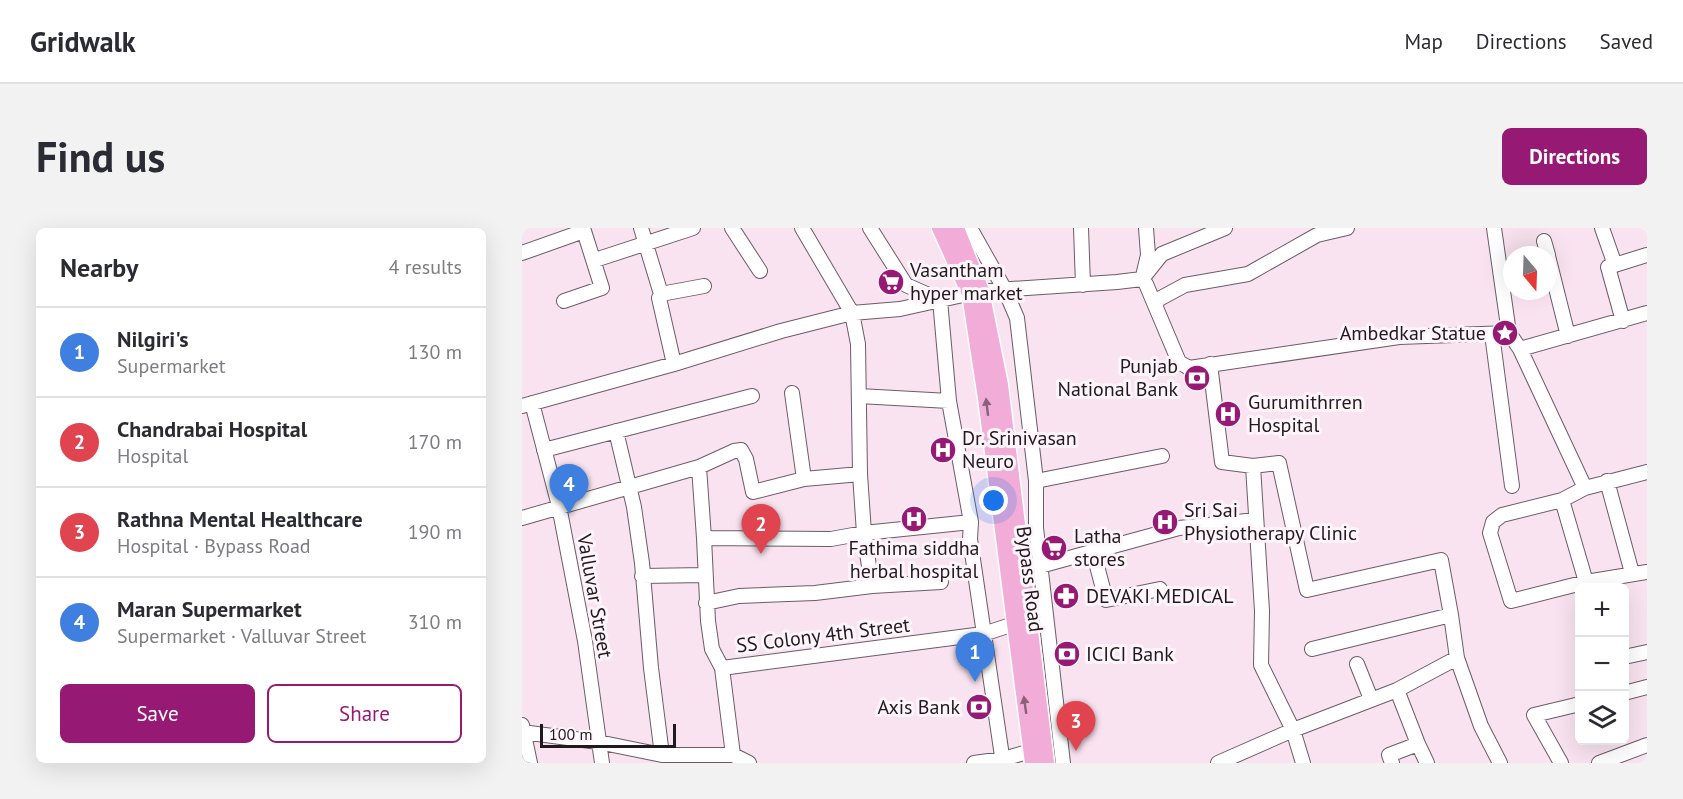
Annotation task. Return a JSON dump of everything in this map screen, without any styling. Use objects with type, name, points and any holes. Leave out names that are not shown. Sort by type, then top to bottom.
[{"type":"main road","name":"Bypass Road","points":[[940,228],[976,293],[986,398],[1032,757]]},
{"type":"main road","name":"Bypass Road","points":[[956,228],[1000,385],[1046,763]]},
{"type":"street","points":[[641,228],[661,294],[659,297],[674,364]]},
{"type":"street","points":[[595,260],[693,228]]},
{"type":"street","points":[[802,228],[852,313],[858,344],[860,474],[864,533],[872,586]]},
{"type":"street","points":[[870,228],[906,285],[940,300]]},
{"type":"street","points":[[970,228],[1005,290],[1017,318],[1036,481],[1036,528],[1063,763]]},
{"type":"street","points":[[1081,228],[1083,285]]},
{"type":"street","points":[[1146,228],[1148,255],[1142,279],[1179,362],[1189,368],[1399,337],[1509,333]]},
{"type":"street","points":[[527,405],[852,313],[900,309],[976,293],[1142,279],[1162,254],[1225,228]]},
{"type":"street","points":[[1155,305],[1159,299],[1185,285],[1248,274],[1317,235],[1345,228]]},
{"type":"street","points":[[1494,228],[1509,333],[1520,349],[1585,488]]},
{"type":"street","points":[[1602,228],[1615,265]]},
{"type":"street","points":[[734,229],[760,271]]},
{"type":"street","points":[[522,253],[584,231],[602,288],[564,301]]},
{"type":"street","points":[[1544,240],[1546,246]]},
{"type":"street","points":[[1623,321],[1608,267],[1647,255]]},
{"type":"street","points":[[661,294],[704,286]]},
{"type":"street","points":[[1557,291],[1568,336]]},
{"type":"street","points":[[940,300],[949,401],[971,522],[970,539],[1003,761]]},
{"type":"street","points":[[1520,349],[1647,314]]},
{"type":"street","points":[[1492,334],[1512,486]]},
{"type":"street","points":[[1210,364],[1222,462],[1253,466],[1279,463],[1307,590],[1441,560],[1457,658],[1480,726],[1500,763]]},
{"type":"street","points":[[792,393],[804,479]]},
{"type":"street","points":[[544,450],[752,396]]},
{"type":"street","points":[[859,396],[949,401]]},
{"type":"street","name":"Valluvar Street","points":[[527,405],[544,450],[559,506],[585,641],[602,763]]},
{"type":"street","points":[[616,431],[634,507],[662,755]]},
{"type":"street","points":[[522,518],[699,467],[741,450],[746,459],[753,492],[804,479],[860,474]]},
{"type":"street","points":[[1036,481],[1162,456]]},
{"type":"street","points":[[1253,466],[1262,611],[1261,664],[1293,730],[1303,763]]},
{"type":"street","points":[[699,467],[706,603],[712,649],[722,668]]},
{"type":"street","points":[[1647,472],[1607,481],[1585,488],[1562,500],[1502,515],[1493,522],[1490,533],[1511,601],[1586,582],[1647,572]]},
{"type":"street","points":[[1607,481],[1632,573]]},
{"type":"street","points":[[1562,500],[1586,582]]},
{"type":"street","points":[[1040,566],[1179,528],[1256,520]]},
{"type":"street","points":[[704,538],[831,539],[864,533],[971,522]]},
{"type":"street","points":[[1093,551],[1106,600],[1160,589]]},
{"type":"street","points":[[642,576],[705,575]]},
{"type":"street","points":[[706,603],[739,596],[814,593],[872,586],[941,582]]},
{"type":"street","points":[[1312,649],[1451,615]]},
{"type":"street","name":"SS Colony 4th Street","points":[[733,755],[722,668],[983,634],[1014,624]]},
{"type":"street","points":[[1629,656],[1647,652]]},
{"type":"street","points":[[1218,763],[1293,730],[1397,690],[1457,658]]},
{"type":"street","points":[[1357,664],[1371,699]]},
{"type":"street","points":[[1629,691],[1647,686],[1647,694]]},
{"type":"street","points":[[1397,690],[1427,763]]},
{"type":"street","points":[[1561,763],[1534,715],[1575,705]]},
{"type":"street","points":[[530,763],[523,730],[662,755],[733,755],[749,763]]},
{"type":"street","points":[[1392,763],[1389,755],[1418,744]]},
{"type":"street","points":[[1599,763],[1647,745]]},
{"type":"street","points":[[974,763],[1032,757]]},
{"type":"place","name":"Vasantham hyper market","points":[[891,282]]},
{"type":"place","name":"Ambedkar Statue","points":[[1505,333]]},
{"type":"place","name":"Punjab National Bank","points":[[1197,378]]},
{"type":"place","name":"Gurumithrren Hospital","points":[[1228,414]]},
{"type":"place","name":"Dr. Srinivasan Neuro","points":[[943,450]]},
{"type":"place","name":"Maran Supermarket","points":[[569,514]]},
{"type":"place","name":"Fathima siddha herbal hospital","points":[[914,519]]},
{"type":"place","name":"Sri Sai Physiotherapy Clinic","points":[[1165,522]]},
{"type":"place","name":"Latha stores","points":[[1054,548]]},
{"type":"place","name":"Chandrabai Hospital","points":[[761,554]]},
{"type":"place","name":"DEVAKI MEDICAL","points":[[1066,596]]},
{"type":"place","name":"ICICI Bank","points":[[1067,654]]},
{"type":"place","name":"Nilgiri's","points":[[975,682]]},
{"type":"place","name":"Axis Bank","points":[[979,707]]},
{"type":"place","name":"Rathna Mental Healthcare","points":[[1076,751]]}]
